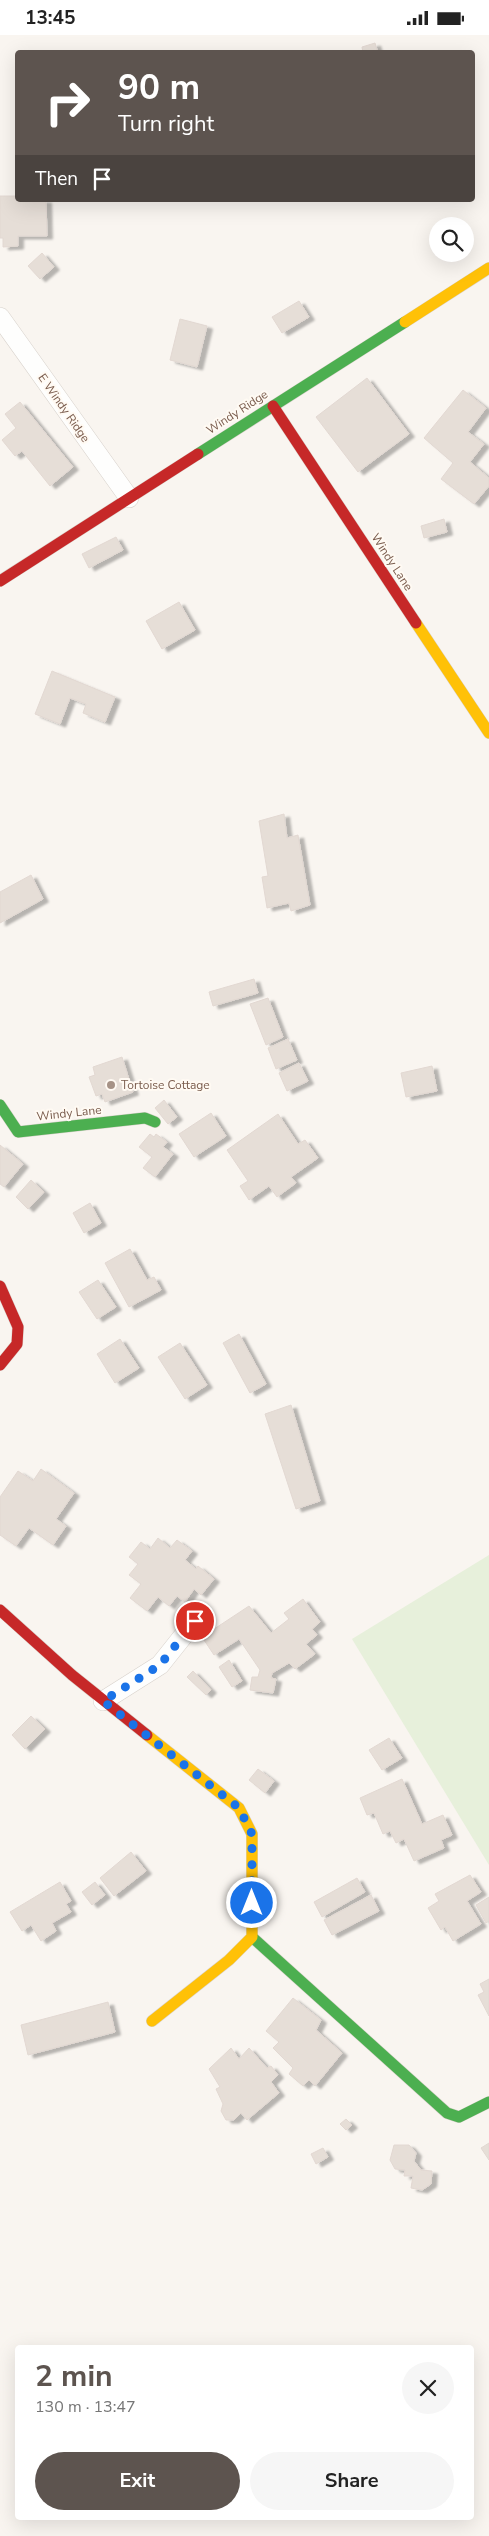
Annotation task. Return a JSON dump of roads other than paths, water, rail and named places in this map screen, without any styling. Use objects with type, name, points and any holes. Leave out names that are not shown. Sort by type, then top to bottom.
[{"type":"street","name":"Windy Ridge","points":[[4,571],[129,498],[487,273]]},
{"type":"street","name":"E Windy Ridge","points":[[0,317],[129,498]]},
{"type":"street","name":"Windy Lane","points":[[273,406],[489,733]]},
{"type":"street","name":"Windy Lane","points":[[0,1105],[18,1132],[145,1118],[155,1122]]},
{"type":"street","points":[[0,1286],[18,1327],[17,1344],[0,1365]]},
{"type":"street","points":[[0,1610],[103,1701],[239,1808],[252,1834],[252,1937],[229,1960],[152,2021]]},
{"type":"street","points":[[103,1701],[160,1665],[195,1621]]},
{"type":"street","points":[[252,1937],[448,2113],[458,2117],[489,2101]]},
{"type":"place","name":"Tortoise Cottage","points":[[111,1085]]}]
